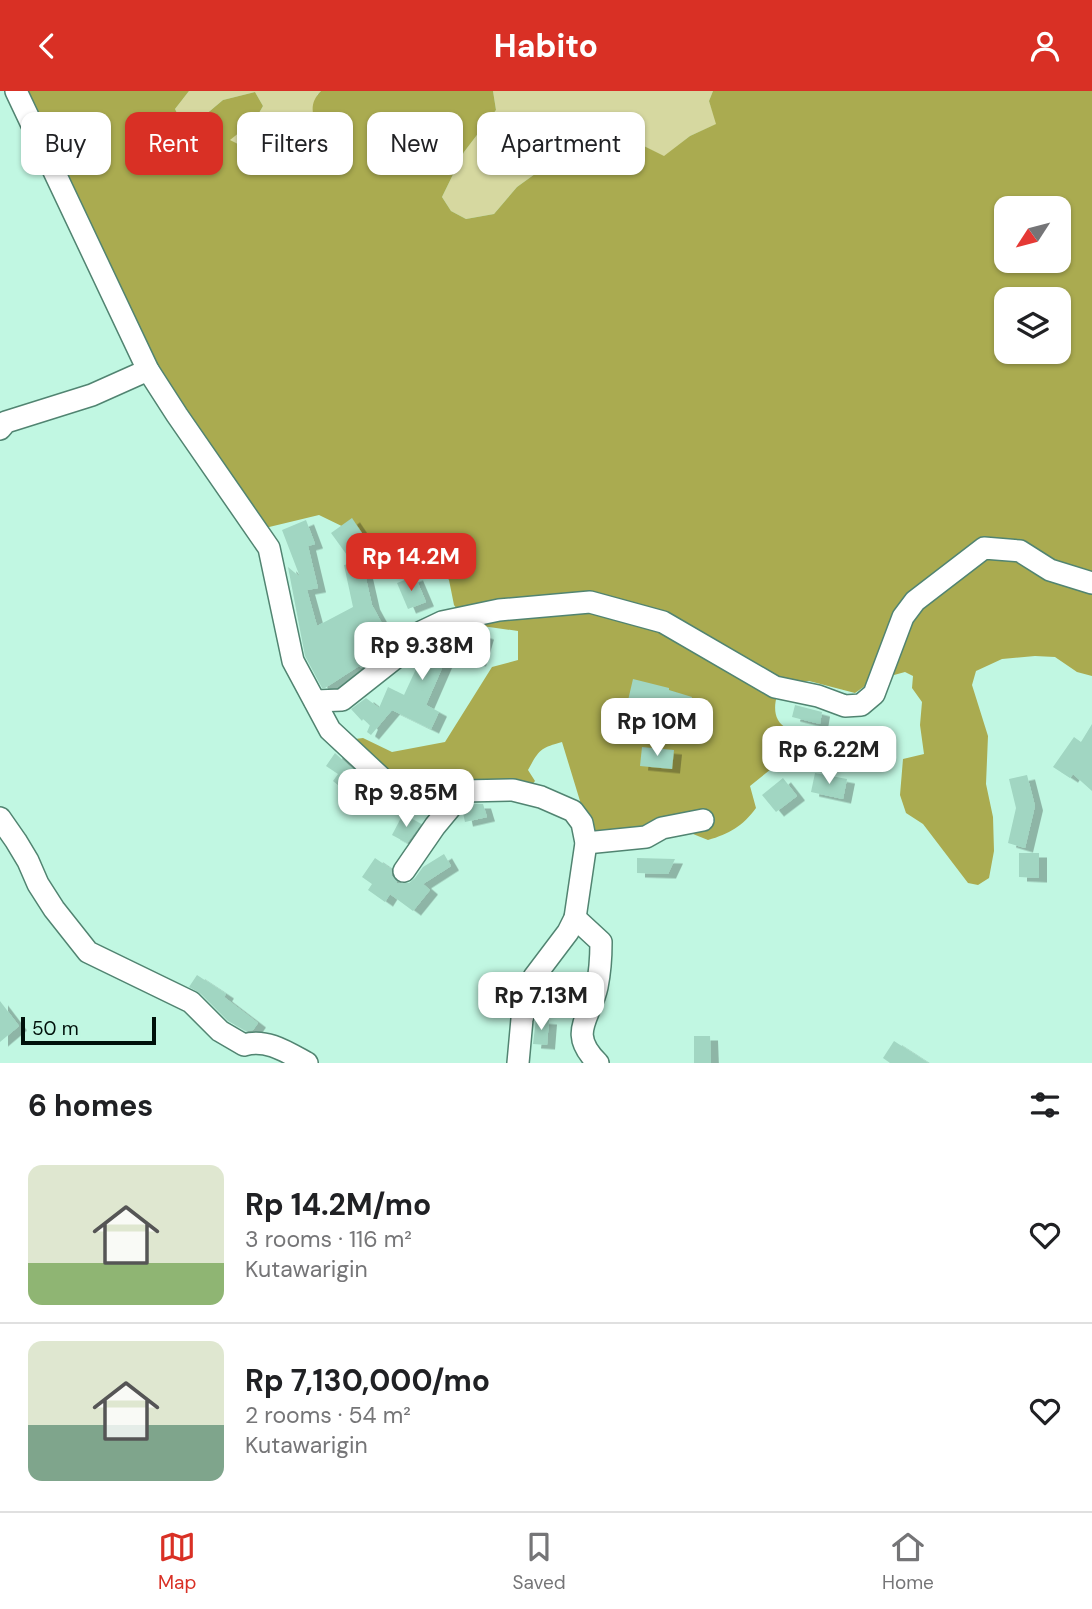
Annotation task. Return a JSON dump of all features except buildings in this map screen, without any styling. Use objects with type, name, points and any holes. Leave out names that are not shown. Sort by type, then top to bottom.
[{"type":"street","points":[[16,91],[148,370],[269,548],[293,661],[330,730],[389,785],[414,796],[435,797],[464,791],[513,789],[541,797],[573,811],[582,823],[586,843],[575,918],[568,932],[534,977],[523,1019],[518,1063]]},
{"type":"street","points":[[0,429],[6,422],[92,395],[148,370]]},
{"type":"street","points":[[314,701],[342,700],[394,659],[421,632],[442,622],[499,610],[590,602],[663,622],[775,687],[818,696],[845,706],[861,705],[874,694],[903,617],[915,601],[984,548],[1020,551],[1050,570],[1092,583]]},
{"type":"street","points":[[404,871],[435,826],[464,791]]},
{"type":"street","points":[[0,818],[28,861],[38,884],[54,909],[89,952],[191,1002],[220,1031],[244,1045],[255,1042],[275,1046],[307,1063]]},
{"type":"street","points":[[586,843],[646,837],[662,828],[704,820]]},
{"type":"street","points":[[575,918],[601,942],[597,989],[582,1030],[587,1052],[598,1063]]},
{"type":"green space","points":[[189,91],[321,91],[317,95],[316,112],[260,112],[263,106],[255,92],[223,100],[209,112],[176,112],[175,109]]},
{"type":"green space","points":[[493,91],[713,91],[709,101],[717,124],[690,136],[664,157],[645,147],[645,112],[494,112]]},
{"type":"green space","points":[[237,134],[237,144],[229,140]]},
{"type":"green space","points":[[477,135],[477,175],[534,175],[517,187],[494,214],[466,219],[451,211],[442,197],[453,175],[463,175],[464,152]]},
{"type":"shaded area","points":[[22,91],[189,91],[175,109],[176,112],[125,112],[125,175],[223,175],[223,112],[209,112],[223,100],[255,92],[263,106],[260,112],[237,112],[237,134],[230,140],[237,144],[237,175],[353,175],[353,112],[313,112],[315,99],[321,91],[493,91],[496,110],[477,112],[477,135],[463,154],[463,112],[367,112],[367,175],[453,175],[442,197],[451,211],[466,219],[494,214],[517,187],[534,175],[645,175],[645,146],[664,156],[690,136],[716,124],[709,101],[713,91],[1092,91],[1092,676],[1077,672],[1055,657],[1035,656],[1002,659],[976,671],[972,685],[988,736],[986,784],[993,817],[994,851],[989,878],[978,885],[968,883],[923,824],[906,813],[900,795],[903,759],[924,754],[920,725],[922,702],[912,688],[913,676],[905,672],[872,681],[855,693],[809,681],[781,684],[775,708],[778,720],[796,732],[827,738],[822,754],[791,756],[776,765],[750,786],[756,808],[746,820],[735,829],[708,840],[693,834],[672,831],[591,837],[562,742],[544,748],[535,758],[528,770],[535,781],[531,786],[417,790],[389,774],[359,748],[355,739],[363,738],[392,752],[445,742],[492,667],[518,660],[518,631],[468,624],[454,605],[449,580],[434,559],[372,548],[354,532],[319,515],[265,528],[178,402],[144,341],[63,175],[111,175],[111,112],[32,112]]}]
